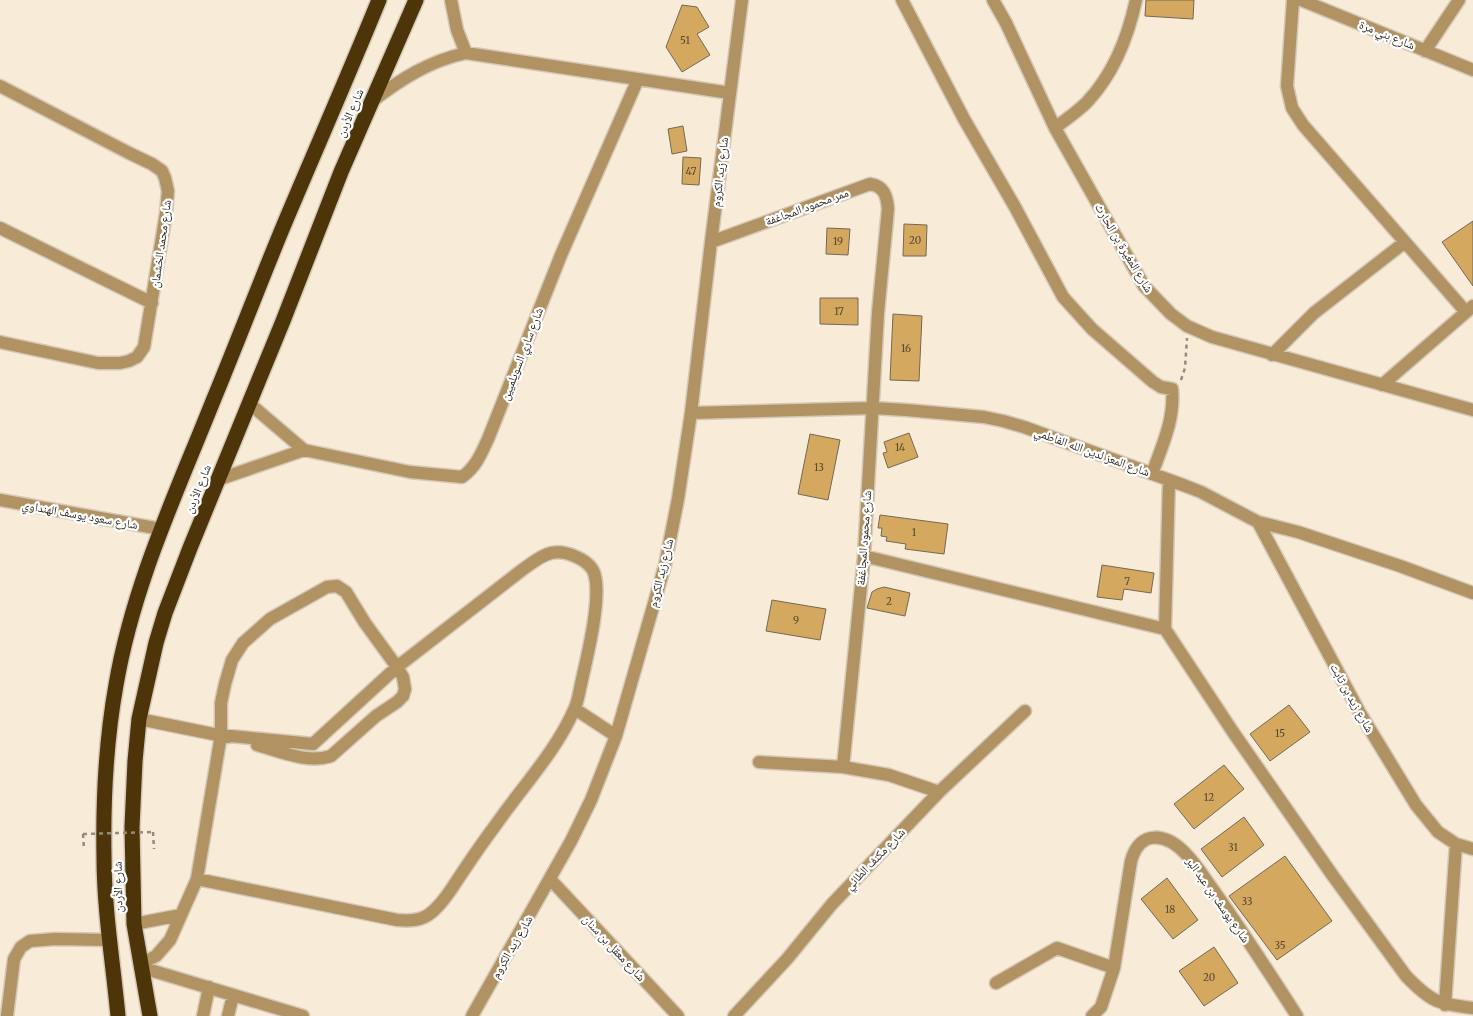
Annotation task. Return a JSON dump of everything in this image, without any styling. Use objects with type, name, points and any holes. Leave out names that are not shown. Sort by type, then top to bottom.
[{"type":"highway","name":"شارع الأردن","points":[[118,1016],[104,858],[104,798],[115,687],[136,598],[161,529],[283,227],[379,0]]},
{"type":"highway","name":"شارع الأردن","points":[[150,1016],[134,924],[132,827],[135,762],[140,719],[150,666],[165,613],[217,480],[341,172],[416,0]]},
{"type":"street","points":[[452,0],[457,30],[466,53]]},
{"type":"street","name":"شارع زيد الكروم","points":[[472,1016],[550,880],[591,800],[616,736],[665,565],[692,413],[711,242],[742,0]]},
{"type":"street","points":[[902,0],[964,119],[1015,207],[1063,297],[1092,329],[1153,382],[1161,387],[1172,389],[1174,404],[1172,417],[1152,474]]},
{"type":"street","name":"شارع المغيرة بن الحارث","points":[[993,0],[1006,23],[1055,128],[1144,286],[1161,305],[1187,326],[1212,337],[1473,410]]},
{"type":"street","points":[[1055,128],[1088,102],[1105,80],[1119,54],[1131,23],[1136,0]]},
{"type":"street","points":[[1294,0],[1287,86],[1292,108],[1303,125],[1405,242],[1470,309],[1382,385]]},
{"type":"street","name":"شارع بني مرة","points":[[1302,0],[1473,70]]},
{"type":"street","points":[[1425,51],[1459,0]]},
{"type":"street","points":[[371,102],[400,80],[418,70],[446,58],[466,53],[730,93]]},
{"type":"street","name":"شارع ساري السويلميين","points":[[249,403],[304,450],[394,469],[462,477],[474,467],[503,403],[561,255],[638,80]]},
{"type":"street","name":"شارع محمد الخشمان","points":[[0,86],[152,164],[162,171],[168,191],[144,347],[137,357],[120,363],[98,363],[0,342]]},
{"type":"street","name":"ممر محمود المجاغفة","points":[[711,242],[870,184],[877,185],[885,194],[888,200],[888,209]]},
{"type":"street","name":"شارع محمود المجاغفة","points":[[843,766],[864,556],[878,313],[888,209]]},
{"type":"street","points":[[0,228],[152,303]]},
{"type":"street","points":[[1272,354],[1314,313],[1405,242]]},
{"type":"street","name":"شارع المعز لدين الله الفاطمي","points":[[692,413],[873,408],[1003,420],[1201,492],[1258,522],[1298,532],[1400,566],[1473,594]]},
{"type":"street","points":[[217,480],[304,450]]},
{"type":"street","points":[[1169,480],[1165,629],[1233,732],[1406,976],[1426,995],[1445,1005],[1473,1008]]},
{"type":"street","name":"شارع سعود يوسف الهنداوي","points":[[0,500],[161,529]]},
{"type":"street","name":"شارع زيد بن ثابت","points":[[1258,522],[1360,713],[1416,805],[1438,832],[1456,844],[1473,849]]},
{"type":"street","points":[[197,879],[397,920],[419,920],[432,912],[447,895],[555,743],[575,709],[588,654],[595,606],[595,574],[589,565],[576,556],[552,552],[543,556],[522,570],[397,667],[313,744],[221,735]]},
{"type":"street","points":[[864,556],[1165,629]]},
{"type":"street","points":[[140,719],[221,735],[300,756],[321,759],[331,756],[376,716],[397,702],[403,696],[405,683],[397,667],[364,624],[346,592],[337,586],[327,587],[270,619],[243,643],[232,660],[224,684],[221,703],[221,735],[197,879],[170,940],[156,956],[140,964]]},
{"type":"street","points":[[575,709],[616,736]]},
{"type":"street","name":"شارع مكنف الطائي","points":[[734,1016],[787,958],[832,904],[939,792],[1025,711]]},
{"type":"street","points":[[759,762],[843,766],[889,775],[939,792]]},
{"type":"street","name":"شارع يوسف بن عبد البر","points":[[1101,1013],[1114,968],[1134,850],[1145,839],[1159,838],[1175,845],[1186,854],[1226,908],[1297,1016]]},
{"type":"street","points":[[1445,1005],[1456,844]]},
{"type":"street","name":"شارع معقل بن سنان","points":[[550,880],[678,1016]]},
{"type":"street","points":[[134,924],[180,916]]},
{"type":"street","points":[[5,1011],[14,958],[21,946],[30,941],[55,939],[110,940]]},
{"type":"street","points":[[996,983],[1057,948],[1114,968]]},
{"type":"street","points":[[140,964],[209,988],[233,994],[264,1010],[296,1015]]},
{"type":"street","points":[[203,1016],[209,988]]},
{"type":"street","points":[[228,1016],[233,994]]},
{"type":"path","points":[[1172,389],[1178,386],[1182,378],[1186,356],[1187,326]]},
{"type":"path","points":[[84,848],[83,834],[153,832],[154,849]]},
{"type":"building","points":[[1146,0],[1194,0],[1193,19],[1145,16]]},
{"type":"building","points":[[682,5],[697,7],[709,27],[697,34],[710,55],[682,72],[666,47]]},
{"type":"building","points":[[683,126],[687,151],[672,154],[668,129]]},
{"type":"building","points":[[683,157],[701,158],[699,185],[682,184]]},
{"type":"building","points":[[1473,221],[1473,286],[1442,242]]},
{"type":"building","points":[[904,224],[927,225],[926,256],[903,256]]},
{"type":"building","points":[[827,228],[850,229],[848,255],[826,254]]},
{"type":"building","points":[[820,298],[858,298],[858,325],[820,324]]},
{"type":"building","points":[[893,314],[922,316],[919,381],[890,380]]},
{"type":"building","points":[[909,433],[918,457],[888,468],[883,453],[887,452],[884,442]]},
{"type":"building","points":[[810,434],[840,440],[828,500],[798,494]]},
{"type":"building","points":[[880,515],[948,524],[944,554],[905,549],[906,544],[886,541],[887,537],[881,536],[882,528],[878,528]]},
{"type":"building","points":[[1102,565],[1154,573],[1151,593],[1124,589],[1122,600],[1097,597]]},
{"type":"building","points":[[884,587],[910,593],[905,616],[867,608],[872,592]]},
{"type":"building","points":[[772,600],[826,609],[820,640],[766,631]]},
{"type":"building","points":[[1289,705],[1310,732],[1270,761],[1250,734]]},
{"type":"building","points":[[1224,765],[1244,789],[1194,829],[1174,804]]},
{"type":"building","points":[[1244,817],[1264,845],[1222,877],[1201,849]]},
{"type":"building","points":[[1285,856],[1332,921],[1277,960],[1229,896]]},
{"type":"building","points":[[1167,878],[1198,920],[1173,939],[1141,899]]},
{"type":"building","points":[[1214,947],[1238,983],[1204,1006],[1179,971]]}]
